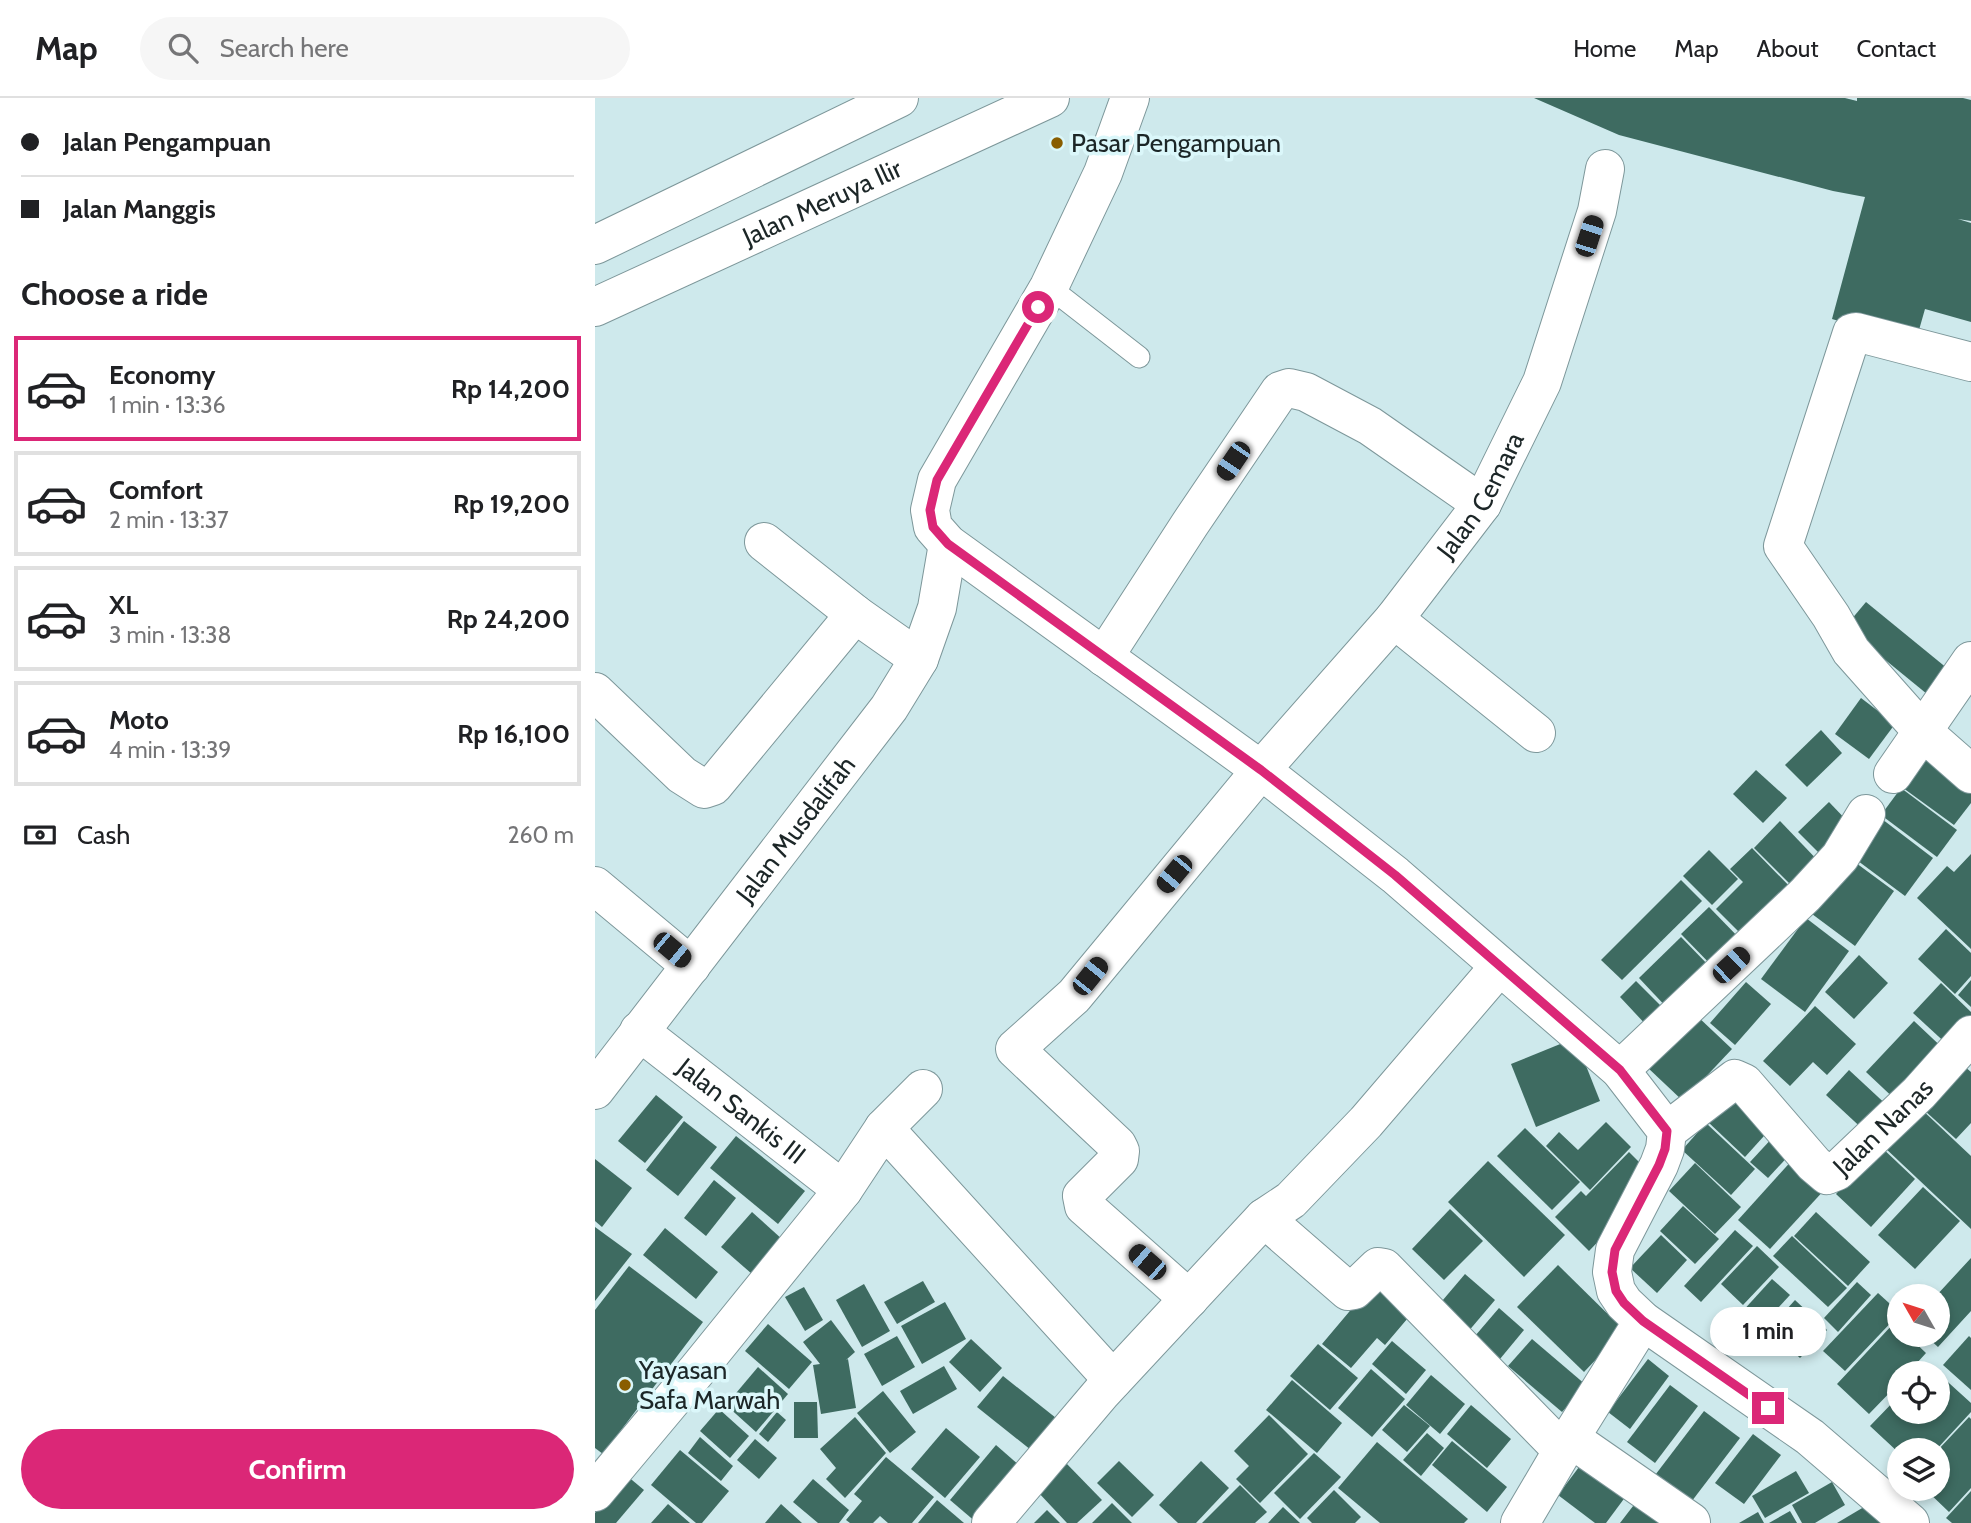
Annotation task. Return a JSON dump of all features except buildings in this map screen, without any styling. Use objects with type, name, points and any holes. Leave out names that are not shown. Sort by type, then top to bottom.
[{"type":"street","points":[[595,245],[899,98]]},
{"type":"street","name":"Jalan Meruya Ilir","points":[[595,307],[1050,98]]},
{"type":"street","points":[[1130,98],[1103,173],[1049,287],[937,480],[930,510],[933,527],[948,544],[1261,770],[1395,875],[1620,1070],[1667,1131],[1665,1149],[1659,1165],[1615,1250],[1612,1272],[1616,1291],[1643,1321],[1810,1437],[1910,1523]]},
{"type":"street","name":"Jalan Cemara","points":[[1189,1299],[1084,1206],[1082,1196],[1119,1159],[1117,1145],[1015,1049],[1074,996],[1261,770],[1394,619],[1482,504],[1542,382],[1597,211],[1605,169]]},
{"type":"street","points":[[1971,362],[1856,331],[1852,333],[1783,546],[1831,616],[1851,651],[1922,731],[1971,774]]},
{"type":"street","points":[[1104,657],[1280,391],[1289,388],[1305,392],[1370,426],[1482,504]]},
{"type":"street","points":[[764,542],[855,614],[919,659]]},
{"type":"street","name":"Jalan Musdalifah","points":[[595,1090],[889,708],[919,659],[937,608],[948,544]]},
{"type":"street","points":[[595,692],[682,775],[704,789],[713,786],[855,614]]},
{"type":"street","points":[[1394,619],[1536,733]]},
{"type":"street","points":[[1893,774],[1971,661]]},
{"type":"street","points":[[1620,1070],[1805,895],[1840,857],[1866,814]]},
{"type":"street","points":[[595,886],[691,967]]},
{"type":"street","points":[[991,1523],[1114,1380],[1264,1218],[1291,1200],[1366,1122],[1499,967]]},
{"type":"street","name":"Jalan Sankis III","points":[[639,1031],[843,1190]]},
{"type":"street","name":"Jalan Nanas","points":[[1667,1131],[1735,1079],[1739,1080],[1814,1164],[1827,1175],[1831,1174],[1919,1093],[1971,1035]]},
{"type":"street","points":[[595,1492],[843,1190],[884,1128],[923,1089]]},
{"type":"street","points":[[884,1128],[1114,1380]]},
{"type":"street","points":[[1264,1218],[1349,1291],[1354,1290],[1378,1267],[1384,1268],[1566,1444],[1691,1522]]},
{"type":"street","points":[[1520,1523],[1643,1321]]},
{"type":"lane","points":[[1049,287],[1139,357]]},
{"type":"place","name":"Pasar Pengampuan","points":[[1057,143]]},
{"type":"place","name":"Yayasan Safa Marwah","points":[[625,1385]]},
{"type":"route","points":[[1038,307],[937,480],[930,510],[933,527],[948,544],[1261,770],[1395,875],[1620,1070],[1667,1131],[1665,1149],[1659,1165],[1615,1250],[1612,1272],[1616,1291],[1643,1321],[1768,1408]]}]
